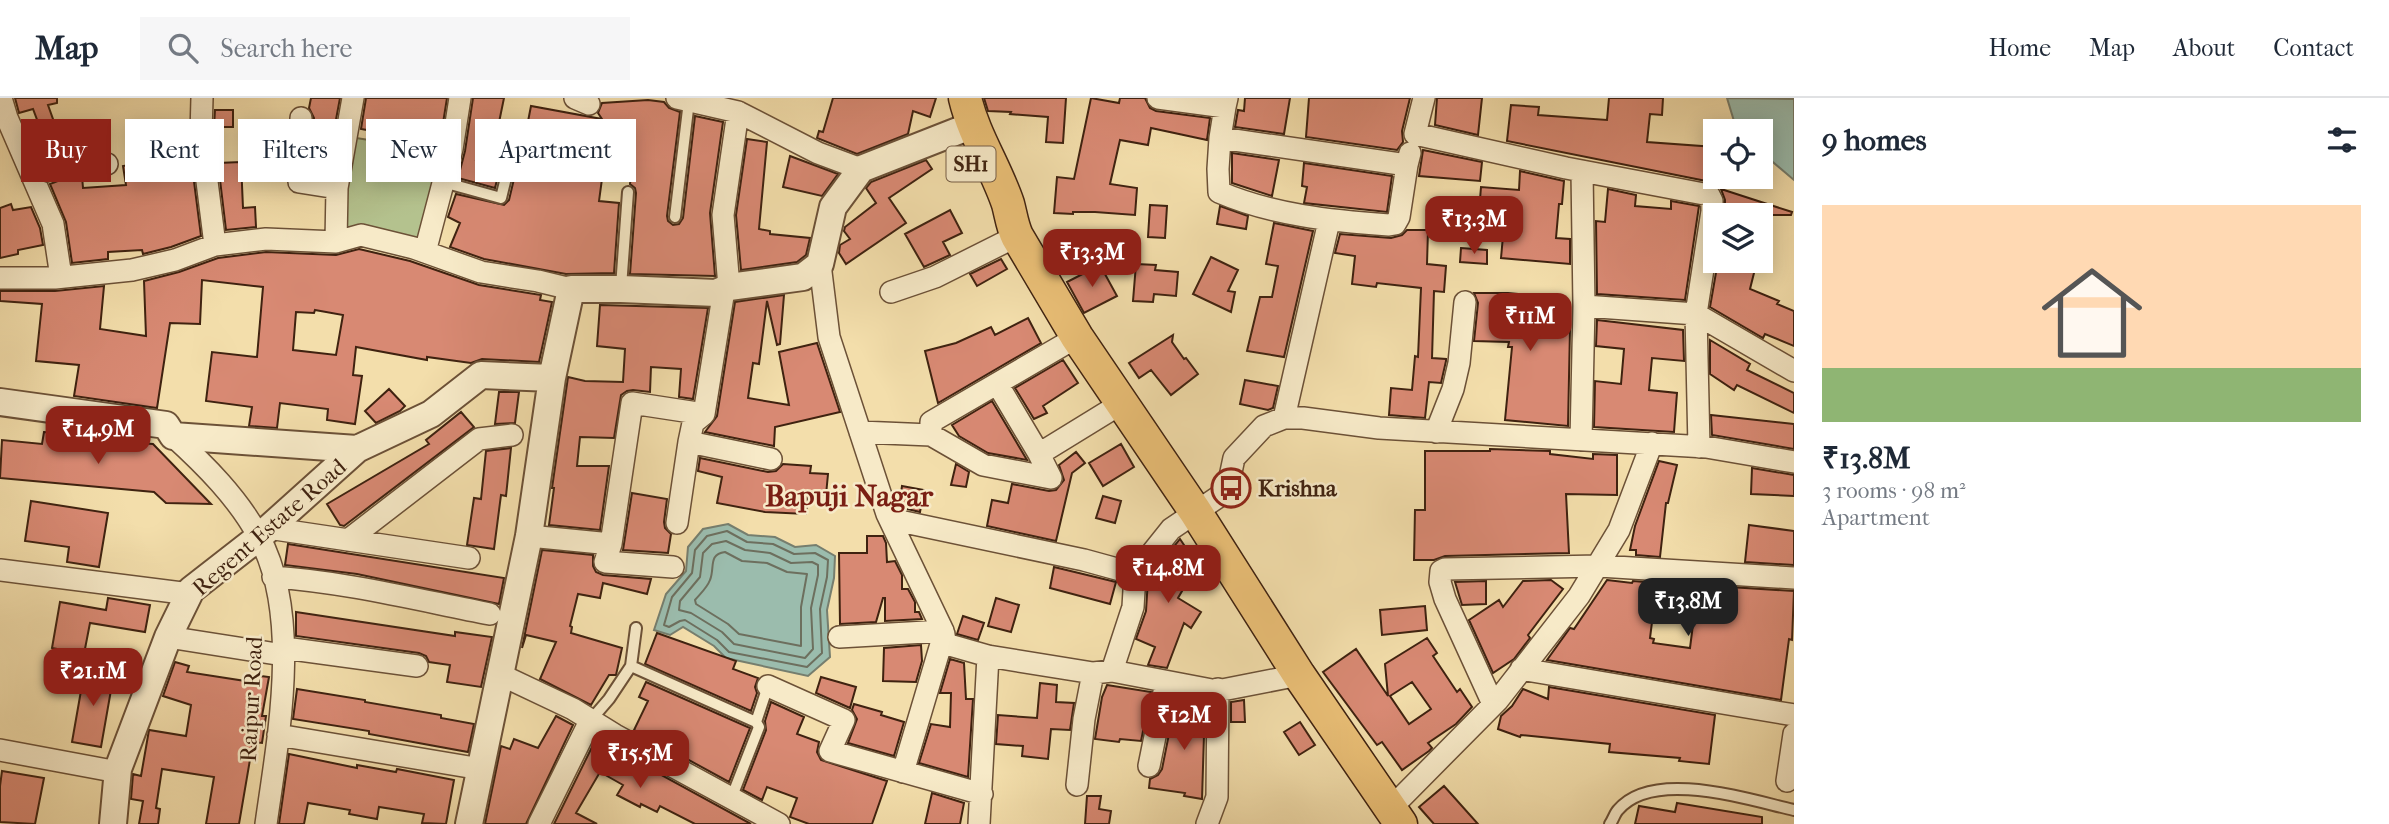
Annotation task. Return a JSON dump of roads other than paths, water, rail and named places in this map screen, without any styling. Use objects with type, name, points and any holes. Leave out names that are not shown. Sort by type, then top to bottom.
[{"type":"main road","name":"SH1","points":[[943,98],[964,118],[995,206],[1014,230],[1077,337],[1195,511],[1299,675],[1396,816]]},
{"type":"street","points":[[1,98],[21,150]]},
{"type":"street","points":[[202,98],[201,134],[215,245]]},
{"type":"street","points":[[336,242],[337,188],[353,98]]},
{"type":"street","points":[[457,119],[460,98]]},
{"type":"street","points":[[1158,98],[1226,102],[1220,138],[1219,192],[1252,204],[1329,221],[1389,225],[1395,223],[1399,217],[1407,165],[1424,98]]},
{"type":"street","points":[[683,100],[738,112],[818,153],[861,169]]},
{"type":"street","points":[[677,523],[689,442],[693,424],[704,414],[727,288],[723,215],[738,112]]},
{"type":"street","points":[[301,118],[299,182],[337,188]]},
{"type":"street","points":[[964,118],[861,169],[833,207],[820,264],[829,337],[860,432],[890,519],[944,633],[946,643],[988,656],[1217,691],[1299,675]]},
{"type":"street","points":[[1415,134],[1582,171],[1709,195],[1712,211],[1696,314],[1699,447]]},
{"type":"street","points":[[1220,138],[1407,165]]},
{"type":"street","points":[[1581,440],[1584,306],[1582,171]]},
{"type":"street","points":[[35,182],[53,223],[61,277]]},
{"type":"street","points":[[425,252],[443,182]]},
{"type":"street","points":[[1284,418],[1329,221]]},
{"type":"street","points":[[891,292],[935,277],[1014,230]]},
{"type":"street","points":[[0,278],[61,277],[132,270],[175,260],[215,245],[266,239],[336,242],[361,235],[425,252],[481,272],[571,289],[716,293],[727,288],[803,277],[820,264]]},
{"type":"street","points":[[468,824],[529,536],[552,379],[571,289]]},
{"type":"street","points":[[1436,432],[1453,389],[1459,363],[1465,302]]},
{"type":"street","points":[[1584,306],[1696,314],[1794,371]]},
{"type":"street","points":[[930,435],[930,422],[1077,337]]},
{"type":"street","name":"Regent Estate Road","points":[[113,824],[118,772],[168,636],[191,590],[264,533],[357,449],[431,414],[481,375],[552,379]]},
{"type":"street","points":[[860,432],[930,435],[984,465],[1051,478],[998,385]]},
{"type":"street","points":[[0,402],[166,425],[173,436],[357,449]]},
{"type":"street","points":[[673,567],[605,562],[611,544],[632,402],[704,414]]},
{"type":"street","points":[[1039,454],[1122,403]]},
{"type":"street","points":[[1077,785],[1084,719],[1102,672],[1133,607],[1135,574],[1171,529],[1227,491],[1234,457],[1264,426],[1284,418],[1303,418],[1379,428],[1699,447],[1794,461]]},
{"type":"street","points":[[348,540],[480,439],[512,435]]},
{"type":"street","name":"Raipur Road","points":[[173,436],[201,462],[264,533],[273,577],[278,585],[283,655],[278,735],[266,824]]},
{"type":"street","points":[[689,442],[771,459]]},
{"type":"street","points":[[1396,816],[1493,704],[1579,596],[1619,530],[1652,443]]},
{"type":"street","points":[[890,519],[1011,544],[1135,574]]},
{"type":"street","points":[[264,533],[348,540],[469,558]]},
{"type":"street","points":[[529,536],[611,544]]},
{"type":"street","points":[[1493,704],[1445,599],[1440,582],[1441,571],[1445,569],[1599,566],[1794,578]]},
{"type":"street","points":[[0,570],[190,594]]},
{"type":"street","points":[[273,577],[360,588],[490,614]]},
{"type":"street","points":[[839,637],[944,633]]},
{"type":"street","points":[[903,772],[944,633]]},
{"type":"street","points":[[168,636],[283,655],[292,649],[417,666]]},
{"type":"street","points":[[979,824],[988,656]]},
{"type":"street","points":[[1521,669],[1794,715]]},
{"type":"street","points":[[499,674],[573,709],[590,721],[779,824]]},
{"type":"street","points":[[1149,766],[1166,682]]},
{"type":"street","points":[[768,686],[844,720],[830,751],[982,794]]},
{"type":"street","points":[[1208,824],[1217,797],[1218,689]]},
{"type":"street","points":[[539,824],[590,721]]},
{"type":"street","points":[[1787,781],[1794,734]]},
{"type":"street","points":[[278,735],[481,768]]},
{"type":"street","points":[[0,750],[118,772]]},
{"type":"lane","points":[[675,217],[683,100]]},
{"type":"lane","points":[[443,182],[501,198],[505,182]]},
{"type":"lane","points":[[621,289],[628,192]]},
{"type":"lane","points":[[590,721],[631,666],[636,628]]},
{"type":"lane","points":[[631,666],[756,722],[759,727],[732,799]]},
{"type":"lane","points":[[756,722],[768,686]]},
{"type":"lane","points":[[1610,824],[1618,809],[1639,795],[1679,787],[1794,810]]},
{"type":"water","points":[[1727,98],[1794,99],[1794,180],[1773,162],[1773,119],[1733,119]]},
{"type":"water","points":[[728,524],[748,535],[775,537],[795,547],[816,545],[835,556],[834,578],[827,610],[830,657],[808,676],[726,658],[714,646],[683,627],[670,635],[654,630],[666,594],[686,571],[688,547],[703,529]]},
{"type":"place","name":"Krishna","points":[[1231,488]]},
{"type":"district","name":"Bapuji Nagar","points":[[849,496]]}]
